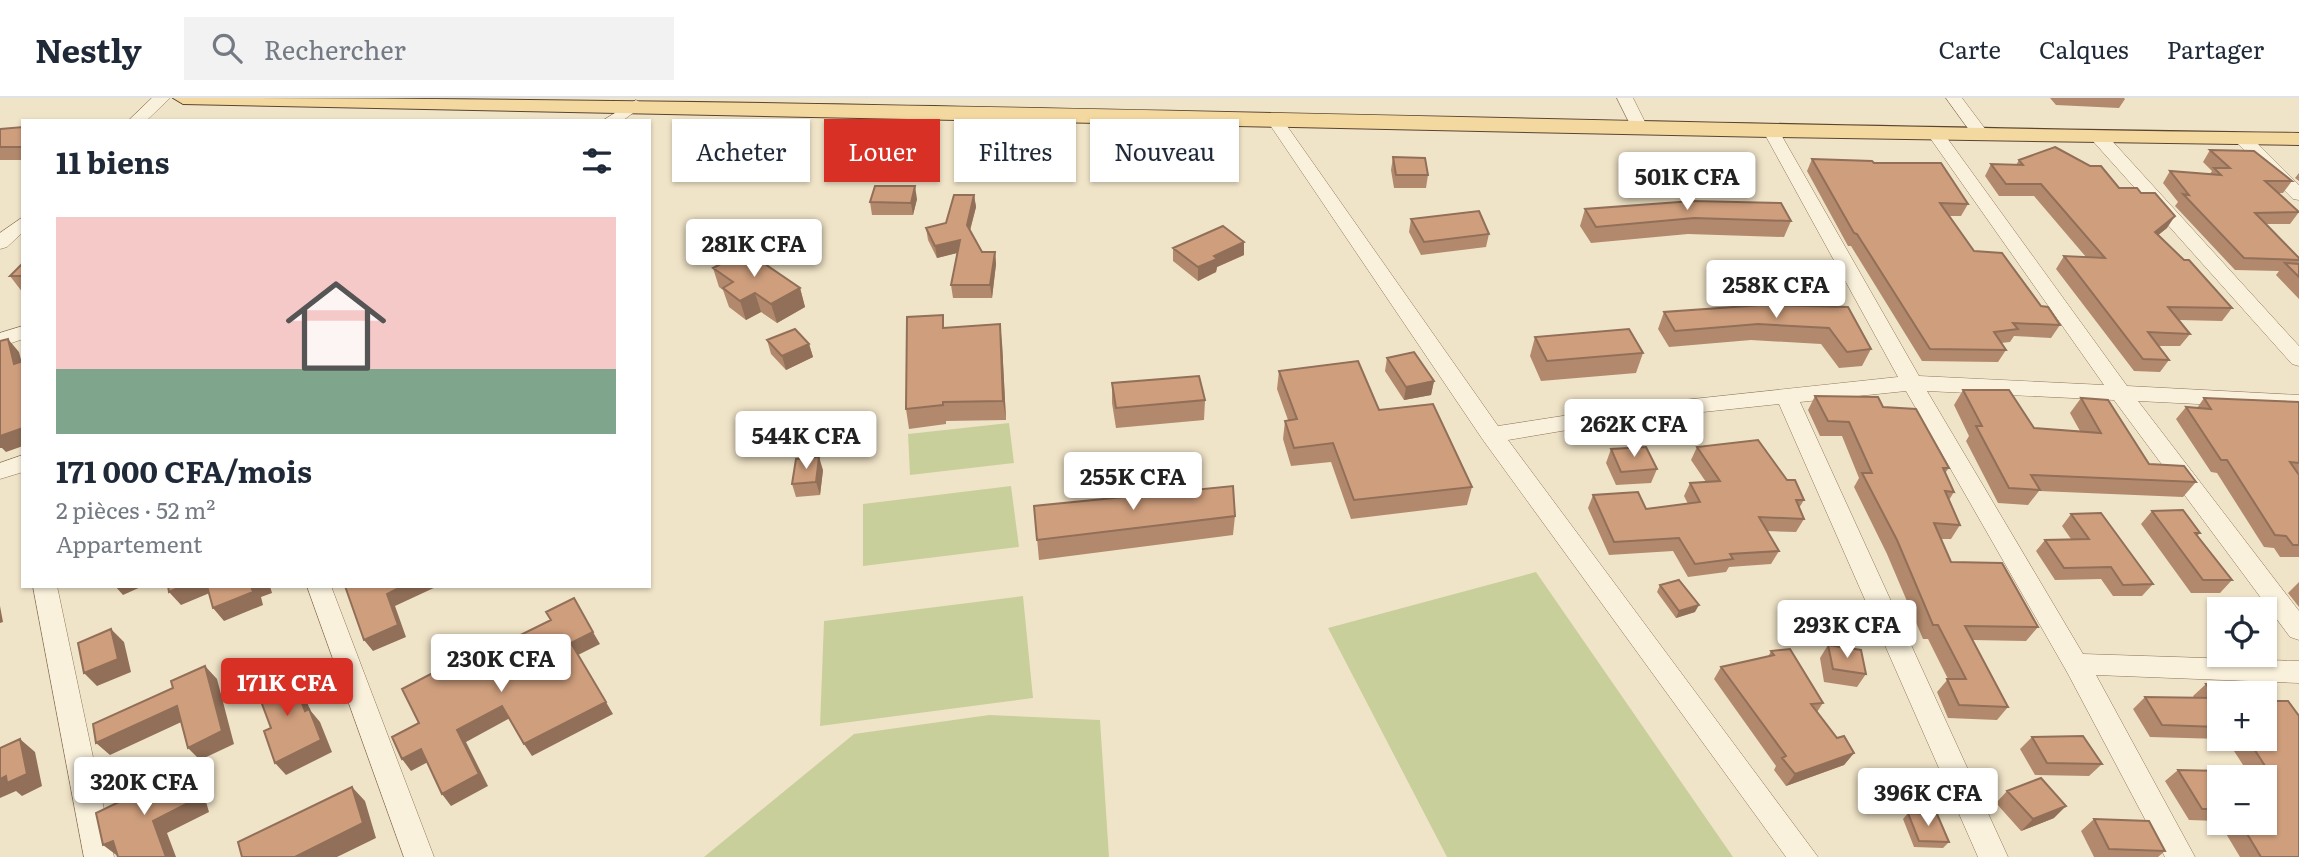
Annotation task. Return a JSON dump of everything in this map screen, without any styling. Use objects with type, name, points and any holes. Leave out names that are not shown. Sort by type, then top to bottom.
[{"type":"main road","points":[[183,98],[636,105],[1936,135],[2299,139]]},
{"type":"street","points":[[138,119],[162,98]]},
{"type":"street","points":[[1625,98],[1640,128]]},
{"type":"street","points":[[1954,98],[1981,134]]},
{"type":"street","points":[[613,119],[636,105]]},
{"type":"street","points":[[1274,119],[1391,295],[1491,435],[1803,857]]},
{"type":"street","points":[[1771,131],[2076,664],[2180,857]]},
{"type":"street","points":[[1936,135],[2121,394],[2299,630]]},
{"type":"street","points":[[2098,136],[2299,359]]},
{"type":"street","points":[[2242,138],[2299,195]]},
{"type":"street","points":[[0,243],[21,224]]},
{"type":"street","points":[[0,340],[21,333]]},
{"type":"street","points":[[1491,435],[1628,413],[1913,383],[2299,402]]},
{"type":"street","points":[[1786,396],[1993,857]]},
{"type":"street","points":[[45,588],[99,857]]},
{"type":"street","points":[[320,588],[419,857]]},
{"type":"street","points":[[2076,664],[2299,672]]},
{"type":"green space","points":[[1009,423],[1014,463],[910,475],[908,434]]},
{"type":"green space","points":[[1011,486],[1019,547],[863,566],[863,504]]},
{"type":"green space","points":[[1536,572],[1733,857],[1447,857],[1328,628]]},
{"type":"green space","points":[[1023,596],[1033,698],[820,726],[824,621]]},
{"type":"green space","points":[[989,715],[1100,720],[1109,857],[704,857],[854,734]]},
{"type":"building","points":[[21,127],[21,147],[0,147],[0,129]]},
{"type":"building","points":[[2055,147],[2090,166],[2101,166],[2119,188],[2137,188],[2141,193],[2155,193],[2175,216],[2155,232],[2184,260],[2189,260],[2232,308],[2168,307],[2190,334],[2148,332],[2169,360],[2143,359],[2064,256],[2105,258],[2041,184],[2006,184],[1991,164],[2023,165],[2019,160]]},
{"type":"building","points":[[2210,150],[2254,151],[2292,181],[2265,181],[2299,212],[2255,213],[2299,260],[2244,258],[2183,194],[2189,195],[2170,171],[2221,175],[2214,168],[2230,168]]},
{"type":"building","points":[[1393,157],[1425,158],[1428,175],[1396,175]]},
{"type":"building","points":[[1812,159],[1941,163],[1968,204],[1940,203],[1974,251],[2002,253],[2041,306],[2048,307],[2060,325],[2013,323],[2018,329],[1994,332],[2006,350],[1930,349],[1854,233]]},
{"type":"building","points":[[875,186],[915,186],[911,203],[870,202]]},
{"type":"building","points":[[954,195],[974,195],[967,225],[982,252],[995,252],[990,285],[951,285],[960,240],[935,246],[926,228],[946,223]]},
{"type":"building","points":[[1693,201],[1781,203],[1791,221],[1694,218],[1596,227],[1585,209]]},
{"type":"building","points":[[1479,211],[1489,234],[1424,242],[1411,219]]},
{"type":"building","points":[[1223,226],[1244,242],[1214,256],[1217,259],[1198,267],[1173,248]]},
{"type":"building","points":[[746,251],[800,288],[771,304],[755,293],[740,301],[723,288],[733,282],[713,268]]},
{"type":"building","points":[[2285,263],[2299,264],[2299,277]]},
{"type":"building","points":[[21,265],[21,276],[10,276]]},
{"type":"building","points":[[1762,305],[1848,307],[1871,349],[1847,352],[1829,328],[1758,324],[1675,331],[1664,312]]},
{"type":"building","points":[[943,315],[943,328],[1000,324],[1003,401],[943,402],[943,405],[906,409],[907,317]]},
{"type":"building","points":[[795,329],[809,344],[782,356],[767,340]]},
{"type":"building","points":[[1629,329],[1643,353],[1547,361],[1535,337]]},
{"type":"building","points":[[8,339],[14,364],[21,362],[21,429],[0,436],[0,341]]},
{"type":"building","points":[[1414,352],[1434,381],[1406,387],[1387,358]]},
{"type":"building","points":[[1358,361],[1379,410],[1433,404],[1472,487],[1354,500],[1333,443],[1294,448],[1285,421],[1297,419],[1279,371]]},
{"type":"building","points":[[1199,376],[1205,400],[1116,408],[1112,383]]},
{"type":"building","points":[[1963,390],[2009,390],[2034,428],[2101,433],[2081,398],[2108,400],[2149,464],[2184,466],[2196,482],[2031,475],[2040,490],[2009,488],[1976,426],[1982,426]]},
{"type":"building","points":[[1815,396],[1878,397],[1883,407],[1916,409],[1949,468],[1943,468],[1954,492],[1945,491],[1960,525],[1934,523],[1951,562],[2002,563],[2038,627],[1965,626],[2008,707],[1959,705],[1947,679],[1966,679],[1938,625],[1933,625],[1897,540],[1862,473],[1872,473],[1849,422],[1828,421]]},
{"type":"building","points":[[2204,398],[2299,402],[2299,463],[2290,462],[2299,475],[2299,545],[2293,545],[2286,536],[2275,535],[2227,460],[2221,460],[2186,407],[2211,409]]},
{"type":"building","points":[[1758,440],[1787,480],[1795,480],[1804,500],[1796,500],[1804,519],[1759,517],[1779,551],[1730,554],[1733,559],[1695,564],[1679,538],[1614,542],[1593,495],[1638,492],[1646,509],[1700,502],[1690,483],[1720,481],[1697,447]]},
{"type":"building","points":[[1646,447],[1657,469],[1621,472],[1611,449]]},
{"type":"building","points":[[819,457],[816,482],[792,484],[796,459]]},
{"type":"building","points":[[1233,486],[1235,516],[1037,540],[1034,506]]},
{"type":"building","points":[[2183,510],[2200,533],[2195,533],[2232,580],[2203,580],[2152,511]]},
{"type":"building","points":[[2101,513],[2153,584],[2123,585],[2111,567],[2064,568],[2045,540],[2089,539],[2071,514]]},
{"type":"building","points":[[1679,580],[1699,605],[1679,611],[1660,585]]},
{"type":"building","points":[[208,588],[252,588],[253,592],[213,608]]},
{"type":"building","points":[[346,588],[399,588],[387,594],[398,625],[364,640]]},
{"type":"building","points":[[574,598],[593,632],[571,643],[606,702],[524,744],[502,706],[457,730],[479,774],[442,794],[421,749],[402,759],[392,737],[419,723],[402,689],[471,653],[474,658],[551,620],[546,612]]},
{"type":"building","points":[[111,629],[118,659],[84,673],[78,643]]},
{"type":"building","points":[[1828,645],[1861,650],[1866,674],[1833,669]]},
{"type":"building","points":[[1790,649],[1823,703],[1811,704],[1837,738],[1844,736],[1854,753],[1795,774],[1782,758],[1786,756],[1721,667],[1774,655],[1771,651]]},
{"type":"building","points":[[205,666],[222,731],[188,748],[177,706],[96,743],[93,724],[173,688],[171,681]]},
{"type":"building","points":[[290,672],[305,711],[309,709],[321,740],[275,763],[264,731],[271,728],[256,688]]},
{"type":"building","points":[[2145,697],[2207,698],[2207,727],[2162,725]]},
{"type":"building","points":[[2277,701],[2288,701],[2299,716],[2299,857],[2261,857],[2248,835],[2277,835],[2277,765],[2264,765],[2255,751],[2277,751]]},
{"type":"building","points":[[2083,736],[2102,764],[2047,763],[2032,737]]},
{"type":"building","points":[[20,739],[27,774],[7,783],[6,776],[0,779],[0,748]]},
{"type":"building","points":[[187,769],[196,799],[153,821],[166,857],[118,857],[113,841],[103,845],[96,813]]},
{"type":"building","points":[[2178,770],[2207,771],[2207,809],[2202,809]]},
{"type":"building","points":[[2041,778],[2066,806],[2033,819],[2007,791]]},
{"type":"building","points":[[352,787],[363,823],[295,857],[242,857],[238,842]]},
{"type":"building","points":[[1908,813],[1937,814],[1949,842],[1919,841]]},
{"type":"building","points":[[2094,819],[2149,821],[2165,851],[2109,849]]}]
